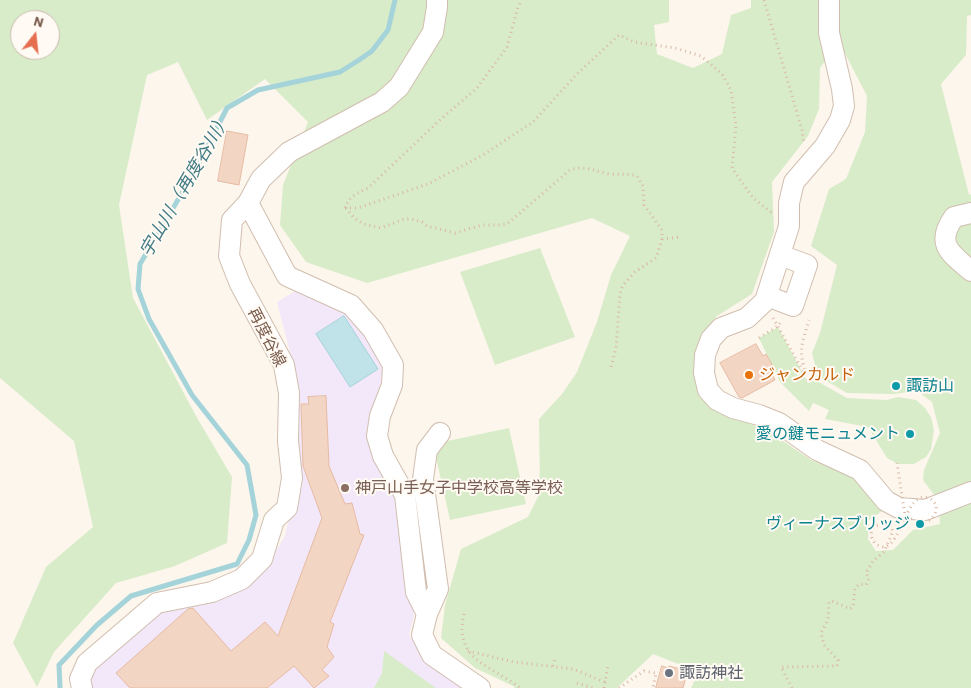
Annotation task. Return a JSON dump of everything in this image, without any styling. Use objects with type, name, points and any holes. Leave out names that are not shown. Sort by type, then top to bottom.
[{"type":"street","name":"再度谷線","points":[[82,688],[80,679],[86,664],[156,603],[212,592],[242,579],[262,560],[274,520],[287,508],[292,478],[288,441],[289,393],[284,365],[240,284],[229,256],[232,220],[248,203],[261,178],[289,152],[382,102],[400,87],[433,32],[437,0]]},
{"type":"street","points":[[828,0],[829,33],[844,106],[840,120],[825,146],[794,182],[789,203],[789,226],[766,299],[746,318],[722,328],[711,339],[705,355],[704,374],[708,390],[718,400],[733,408],[779,423],[817,450],[860,470],[886,501],[899,508],[924,510],[971,492]]},
{"type":"street","points":[[248,203],[287,276],[351,305],[373,330],[393,365],[392,385],[380,416],[377,436],[383,456],[405,495],[416,592],[427,614]]},
{"type":"street","points":[[971,213],[954,217],[946,228],[945,243],[954,256],[971,271]]},
{"type":"street","points":[[766,299],[793,306],[807,265],[780,255]]},
{"type":"street","points":[[440,433],[427,450],[423,480],[438,589],[427,614],[422,635],[432,655],[480,688]]},
{"type":"path","points":[[345,208],[349,198],[368,188],[416,144],[423,135],[478,88],[507,47],[518,7],[522,0]]},
{"type":"path","points":[[764,0],[802,130],[805,149]]},
{"type":"path","points":[[345,208],[358,208],[428,184],[483,155],[533,122],[577,74],[619,35],[634,42],[674,48],[701,56],[722,74],[731,90],[736,126],[732,168],[753,198],[789,226]]},
{"type":"path","points":[[345,208],[354,218],[364,224],[381,228],[404,219],[411,219],[422,222],[427,226],[455,233],[482,225],[499,226],[507,224],[570,170],[585,168],[611,174],[637,176],[643,186],[644,205],[662,230],[662,238],[656,258],[636,272],[623,285],[620,294],[616,348],[611,367]]},
{"type":"path","points":[[662,238],[682,238]]},
{"type":"path","points":[[766,299],[808,382],[801,359],[801,347],[809,320]]},
{"type":"path","points":[[759,338],[778,326],[784,315]]},
{"type":"path","points":[[792,688],[781,667],[837,666],[838,660],[824,645],[821,633],[828,620],[829,602],[836,602],[850,609],[853,607],[855,588],[860,584],[866,585],[869,579],[866,574],[868,568],[878,555],[884,552],[893,531],[886,523],[875,526],[871,532],[872,540],[874,544],[884,547],[892,543],[897,535],[905,519],[908,512],[912,505],[918,500],[924,498],[931,500],[935,504],[936,512],[932,520],[922,524],[920,524],[908,516],[905,515],[897,463]]},
{"type":"path","points":[[464,614],[461,633],[464,645],[468,651],[488,668],[520,688]]},
{"type":"path","points":[[468,651],[514,662],[574,670],[605,682]]},
{"type":"path","points":[[553,666],[555,658]]},
{"type":"path","points":[[604,688],[608,665]]},
{"type":"path","points":[[619,688],[644,671],[656,673],[653,688]]},
{"type":"path","points":[[577,682],[592,688]]},
{"type":"shaded area","name":"神戸山手女子中学校高等学校","points":[[299,289],[347,312],[369,336],[388,368],[372,414],[399,496],[414,616],[409,635],[423,655],[472,688],[89,688],[91,673],[150,616],[268,564],[285,536],[298,480],[294,368],[277,302]]},
{"type":"green space","points":[[0,0],[669,0],[669,22],[654,25],[657,54],[693,68],[722,54],[731,15],[751,8],[751,0],[971,0],[971,15],[967,16],[966,55],[941,84],[969,195],[971,194],[971,688],[691,688],[699,672],[653,654],[617,688],[515,688],[475,668],[441,638],[445,605],[461,549],[528,517],[540,493],[539,419],[562,394],[577,372],[597,322],[611,275],[630,236],[592,218],[367,283],[306,262],[280,225],[283,185],[308,122],[265,79],[207,120],[178,62],[147,75],[119,205],[133,298],[196,416],[232,477],[227,543],[175,566],[116,583],[54,652],[37,687],[13,643],[46,567],[93,527],[74,441],[0,378]],"holes":[[[839,42],[867,96],[865,132],[846,179],[829,189],[811,246],[837,265],[820,333],[812,353],[818,376],[847,393],[893,394],[917,391],[932,402],[940,433],[924,470],[923,480],[938,500],[940,524],[913,530],[893,550],[876,551],[868,539],[869,520],[888,507],[856,477],[811,460],[774,435],[703,400],[697,371],[701,338],[717,316],[752,294],[774,232],[772,182],[808,136],[819,109],[820,68]]]},
{"type":"green space","points":[[540,248],[575,337],[495,365],[460,272]]},
{"type":"green space","points":[[778,327],[808,383],[815,380],[847,398],[887,400],[898,397],[916,400],[931,417],[934,430],[931,449],[926,457],[914,464],[898,464],[887,458],[868,427],[825,419],[829,410],[813,403],[809,411],[780,382],[759,338]]},
{"type":"green space","points":[[509,428],[526,504],[450,520],[433,444]]},
{"type":"green space","points":[[384,651],[436,688],[374,688],[382,673]]},
{"type":"water","points":[[344,316],[378,369],[350,387],[316,334]]},
{"type":"building","points":[[227,131],[248,135],[239,185],[218,181]]},
{"type":"building","name":"ジャンカルド","points":[[756,344],[763,356],[766,354],[774,368],[770,370],[775,380],[742,398],[739,397],[720,363]]},
{"type":"building","points":[[326,396],[329,466],[345,504],[352,503],[360,534],[364,535],[330,622],[334,624],[327,647],[334,657],[322,670],[329,676],[314,688],[294,666],[267,688],[130,688],[116,673],[188,609],[193,608],[231,651],[265,622],[278,636],[322,518],[303,466],[301,404],[309,404],[308,397]]},
{"type":"building","points":[[662,666],[681,669],[681,672],[687,673],[683,688],[656,688]]},
{"type":"waterway","name":"宇山川（再度谷川）","points":[[60,688],[59,665],[97,625],[131,596],[237,564],[249,540],[256,515],[247,465],[192,395],[149,319],[138,289],[140,264],[195,171],[227,108],[258,90],[340,72],[359,60],[372,51],[388,30],[395,0]]},
{"type":"place","name":"ジャンカルド","points":[[749,375]]},
{"type":"place","name":"諏訪山","points":[[896,386]]},
{"type":"place","name":"愛の鍵モニュメント","points":[[910,434]]},
{"type":"place","name":"神戸山手女子中学校高等学校","points":[[345,488]]},
{"type":"place","name":"ヴィーナスブリッジ","points":[[920,524]]},
{"type":"place","name":"諏訪神社","points":[[669,673]]}]
